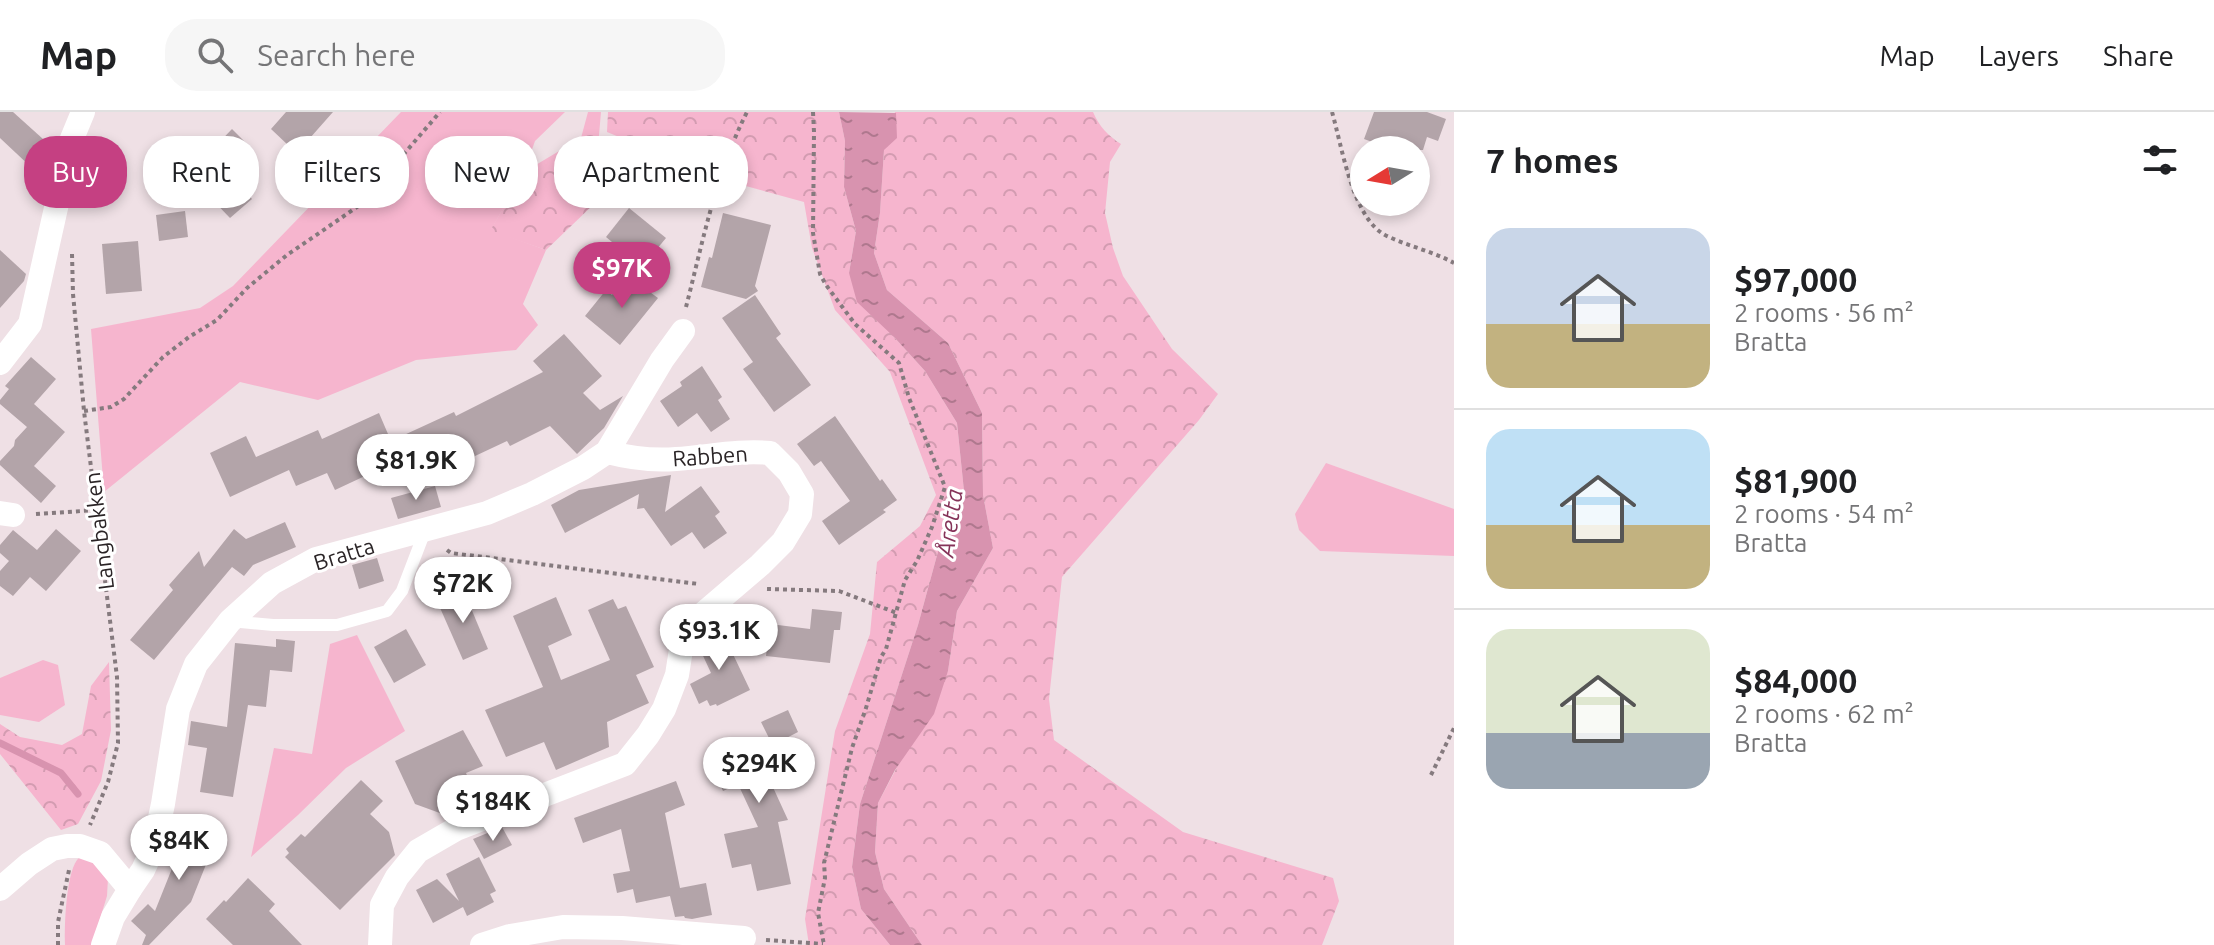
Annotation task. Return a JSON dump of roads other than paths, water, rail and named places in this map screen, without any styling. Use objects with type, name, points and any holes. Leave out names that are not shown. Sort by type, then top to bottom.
[{"type":"street","points":[[0,363],[30,324],[71,141],[83,112]]},
{"type":"street","name":"Bratta","points":[[103,945],[113,917],[143,870],[154,846],[178,709],[196,664],[230,621],[272,583],[316,559],[487,513],[583,468],[607,452],[683,331]]},
{"type":"street","name":"Rabben","points":[[380,945],[382,905],[397,877],[418,851],[456,829],[625,764],[664,709],[677,675],[682,643],[691,624],[783,542],[800,514],[802,494],[789,472],[770,453],[675,459],[633,458],[607,452]]},
{"type":"street","points":[[0,889],[52,849],[80,846],[100,853],[130,889]]},
{"type":"street","points":[[482,945],[510,936],[563,927],[622,928],[744,938]]},
{"type":"lane","points":[[230,621],[337,625],[387,611],[402,591],[425,531]]},
{"type":"water","name":"Åretta","points":[[839,112],[896,113],[897,138],[884,150],[874,253],[887,290],[948,343],[982,413],[983,495],[993,548],[957,611],[948,671],[934,714],[895,770],[878,803],[875,852],[884,889],[922,945],[890,945],[861,909],[852,867],[860,804],[918,625],[939,548],[964,491],[957,423],[925,371],[857,302],[849,273],[856,231],[844,187],[845,141]]},
{"type":"waterway","points":[[0,743],[61,773],[78,794]]}]
